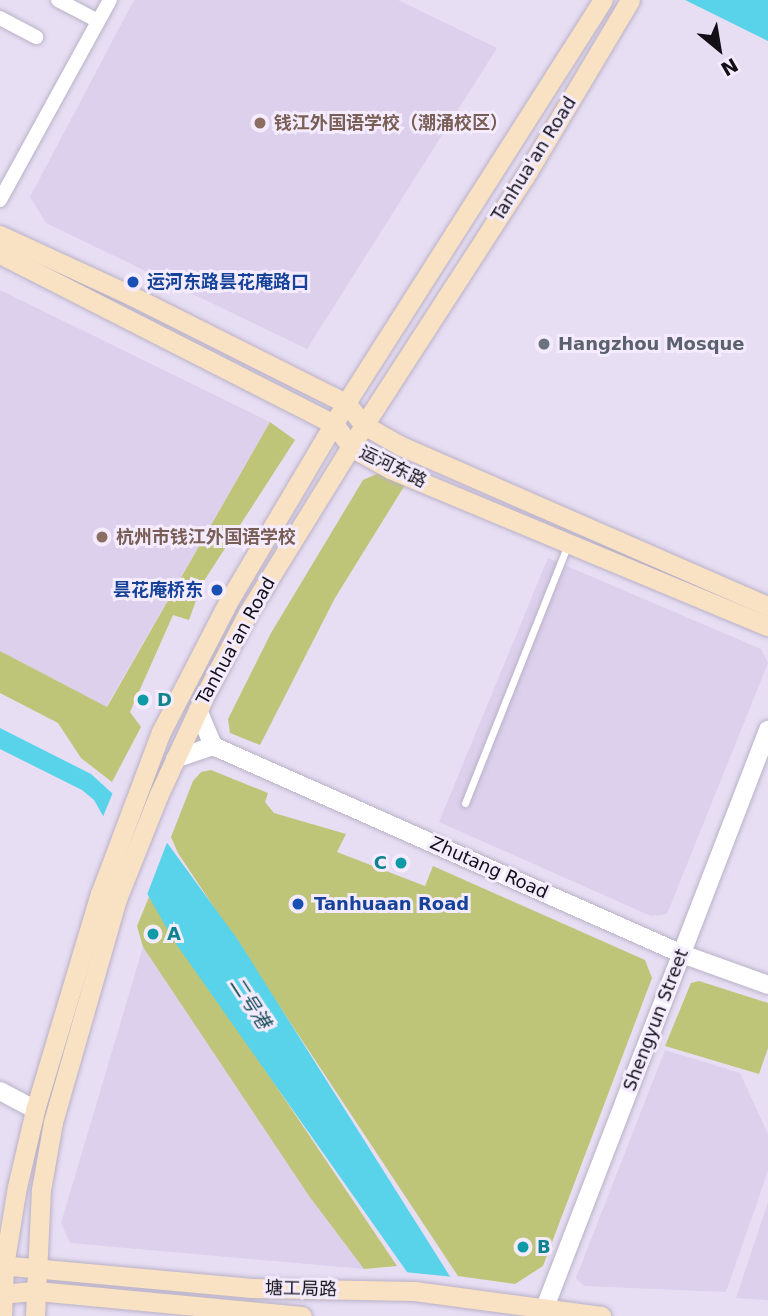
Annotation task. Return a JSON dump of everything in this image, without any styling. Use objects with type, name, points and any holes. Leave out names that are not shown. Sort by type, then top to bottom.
[{"type":"main road","name":"Tanhua'an Road","points":[[35,1316],[41,1190],[53,1122],[108,896],[139,784],[190,672],[346,403],[603,0]]},
{"type":"main road","name":"Tanhua'an Road","points":[[2,1316],[2,1266],[35,1110],[108,896],[248,613],[364,425],[523,178],[630,0]]},
{"type":"main road","name":"运河东路","points":[[0,235],[131,295],[346,403],[364,425],[399,445],[768,606]]},
{"type":"main road","name":"运河东路","points":[[0,254],[334,425],[352,447],[390,468],[768,626]]},
{"type":"main road","name":"塘工局路","points":[[2,1266],[252,1287],[414,1292],[471,1297],[544,1310],[601,1316]]},
{"type":"main road","name":"塘工局路","points":[[2,1295],[37,1291],[302,1316]]},
{"type":"street","points":[[58,0],[98,21]]},
{"type":"street","points":[[0,200],[110,0]]},
{"type":"street","points":[[0,18],[36,37]]},
{"type":"street","points":[[175,759],[213,746],[198,710]]},
{"type":"street","name":"Shengyun Street","points":[[544,1310],[768,730]]},
{"type":"street","name":"Zhutang Road","points":[[213,746],[682,954],[768,985]]},
{"type":"street","points":[[0,1091],[35,1110]]},
{"type":"lane","points":[[465,803],[569,543]]},
{"type":"shaded area","name":"钱江外国语学校（潮涌校区）","points":[[134,0],[398,0],[497,48],[307,349],[46,223],[30,197]]},
{"type":"shaded area","name":"杭州市钱江外国语学校","points":[[0,290],[270,422],[106,707],[0,651]]},
{"type":"shaded area","points":[[548,558],[761,649],[768,663],[667,914],[651,916],[439,822]]},
{"type":"shaded area","points":[[143,947],[309,1196],[364,1269],[70,1243],[61,1223]]},
{"type":"shaded area","points":[[665,1050],[740,1073],[768,1134],[768,1171],[726,1292],[584,1286],[576,1278]]},
{"type":"shaded area","points":[[768,1202],[768,1300],[736,1298]]},
{"type":"green space","points":[[270,422],[295,440],[202,584],[189,620],[173,615],[130,712],[141,727],[112,782],[81,758],[58,723],[0,693],[0,651],[107,707]]},
{"type":"green space","points":[[381,472],[405,485],[335,598],[260,745],[230,733],[228,719],[271,633],[363,480]]},
{"type":"green space","points":[[211,770],[268,793],[265,802],[274,813],[346,834],[337,852],[425,886],[433,866],[645,960],[652,978],[543,1266],[515,1284],[458,1276],[178,853],[171,837],[193,781],[201,772]]},
{"type":"green space","points":[[149,897],[397,1266],[364,1269],[309,1196],[143,947],[137,926]]},
{"type":"green space","points":[[699,981],[768,1003],[768,1048],[759,1074],[665,1046],[691,983]]},
{"type":"water","points":[[685,0],[768,0],[768,41]]},
{"type":"water","name":"二号港","points":[[0,728],[91,774],[168,844],[238,940],[451,1278],[438,1316],[174,941],[94,800],[82,790],[0,749]]},
{"type":"pier","points":[[114,790],[168,840],[145,900],[102,819]]},
{"type":"pier","points":[[404,1272],[454,1277],[483,1316],[434,1316]]},
{"type":"place","name":"钱江外国语学校（潮涌校区）","points":[[260,123]]},
{"type":"place","name":"运河东路昙花庵路口","points":[[133,282]]},
{"type":"place","name":"Hangzhou Mosque","points":[[544,344]]},
{"type":"place","name":"杭州市钱江外国语学校","points":[[102,537]]},
{"type":"place","name":"昙花庵桥东","points":[[217,590]]},
{"type":"place","name":"D","points":[[143,700]]},
{"type":"place","name":"C","points":[[401,863]]},
{"type":"place","name":"Tanhuaan Road","points":[[298,904]]},
{"type":"place","name":"A","points":[[153,934]]},
{"type":"place","name":"B","points":[[523,1247]]}]
